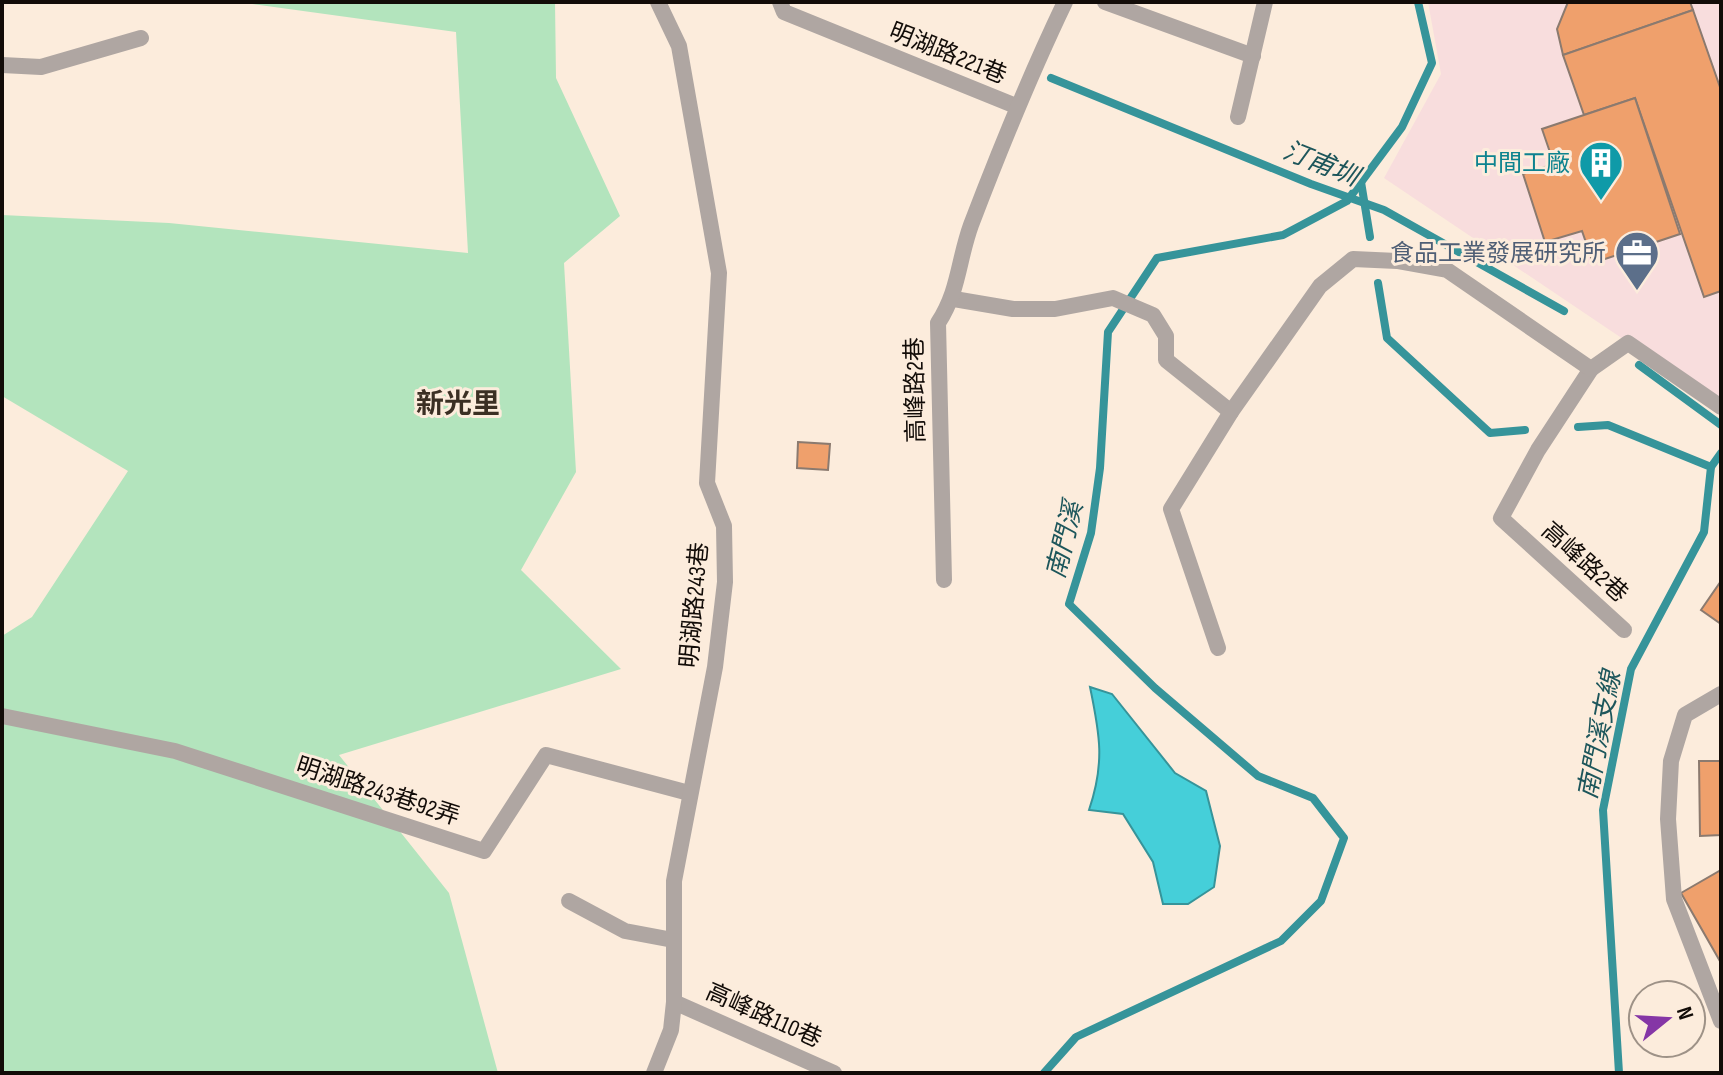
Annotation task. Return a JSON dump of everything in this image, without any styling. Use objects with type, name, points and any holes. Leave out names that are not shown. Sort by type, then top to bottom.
[{"type":"lane","name":"明湖路243巷","points":[[654,1073],[671,1030],[674,1002],[674,881],[715,667],[725,582],[724,526],[707,483],[719,273],[679,46],[658,2]]},
{"type":"lane","name":"明湖路221巷","points":[[780,2],[784,12],[1016,106]]},
{"type":"lane","name":"高峰路2巷","points":[[944,580],[938,323],[954,299],[961,254],[1016,106],[1065,2]]},
{"type":"lane","points":[[1105,2],[1253,56]]},
{"type":"lane","points":[[1238,117],[1265,2]]},
{"type":"lane","points":[[2,65],[41,67],[141,38]]},
{"type":"lane","points":[[1218,648],[1171,509],[1231,412],[1320,286],[1353,259],[1397,261],[1447,270],[1591,369]]},
{"type":"lane","points":[[954,299],[1013,309],[1041,309],[1113,298],[1153,315],[1166,336],[1166,360],[1231,412]]},
{"type":"lane","name":"高峰路2巷","points":[[1624,630],[1501,518],[1538,450],[1591,369],[1628,343],[1721,407]]},
{"type":"lane","points":[[1721,694],[1685,715],[1671,761],[1668,819],[1674,899],[1721,1021]]},
{"type":"lane","name":"明湖路243巷92弄","points":[[2,716],[175,751],[484,851],[546,755],[689,793]]},
{"type":"lane","points":[[569,901],[625,931],[673,940]]},
{"type":"lane","name":"高峰路110巷","points":[[674,1002],[834,1073]]},
{"type":"shaded area","name":"食品工業發展研究所","points":[[1428,2],[1721,2],[1721,405],[1384,178],[1441,74]]},
{"type":"green space","points":[[237,2],[555,2],[556,78],[620,216],[564,263],[576,472],[521,570],[621,669],[339,755],[449,893],[498,1073],[2,1073],[2,636],[32,617],[128,471],[2,396],[2,215],[169,223],[468,253],[456,32]]},
{"type":"water","points":[[1090,687],[1112,694],[1175,773],[1206,791],[1220,846],[1214,887],[1188,904],[1163,904],[1153,862],[1123,814],[1089,810],[1099,763]]},
{"type":"building","points":[[1568,2],[1690,2],[1693,10],[1563,55],[1557,29]]},
{"type":"building","points":[[1693,10],[1721,90],[1721,291],[1704,297],[1635,98],[1584,115],[1563,55]]},
{"type":"building","name":"中間工廠","points":[[1635,98],[1680,234],[1593,263],[1582,231],[1545,242],[1523,174],[1554,164],[1542,129]]},
{"type":"building","points":[[798,442],[830,444],[828,470],[797,468]]},
{"type":"building","points":[[1721,581],[1721,624],[1701,610]]},
{"type":"building","points":[[1699,761],[1721,761],[1721,835],[1700,836]]},
{"type":"building","points":[[1721,870],[1721,963],[1681,893]]},
{"type":"waterway","name":"南門溪","points":[[1044,1073],[1076,1037],[1281,941],[1321,901],[1344,838],[1313,798],[1258,776],[1155,688],[1069,604],[1091,533],[1100,468],[1108,332],[1157,258],[1283,235],[1347,201],[1402,127],[1432,63],[1418,2]]},
{"type":"waterway","name":"汀甫圳","points":[[1051,78],[1311,184],[1384,210],[1564,311]]},
{"type":"waterway","name":"南門溪支線","points":[[1361,182],[1370,237]]},
{"type":"waterway","name":"南門溪支線","points":[[1378,283],[1387,338],[1490,433],[1525,430]]},
{"type":"waterway","name":"汀甫圳","points":[[1639,365],[1721,425]]},
{"type":"waterway","name":"南門溪支線","points":[[1578,427],[1608,425],[1711,467],[1704,532],[1631,669],[1603,810],[1619,1073]]},
{"type":"waterway","points":[[1711,467],[1721,453]]},
{"type":"place","name":"中間工廠","points":[[1601,202]]},
{"type":"place","name":"食品工業發展研究所","points":[[1637,292]]},
{"type":"district","name":"新光里","points":[[458,403]]}]
